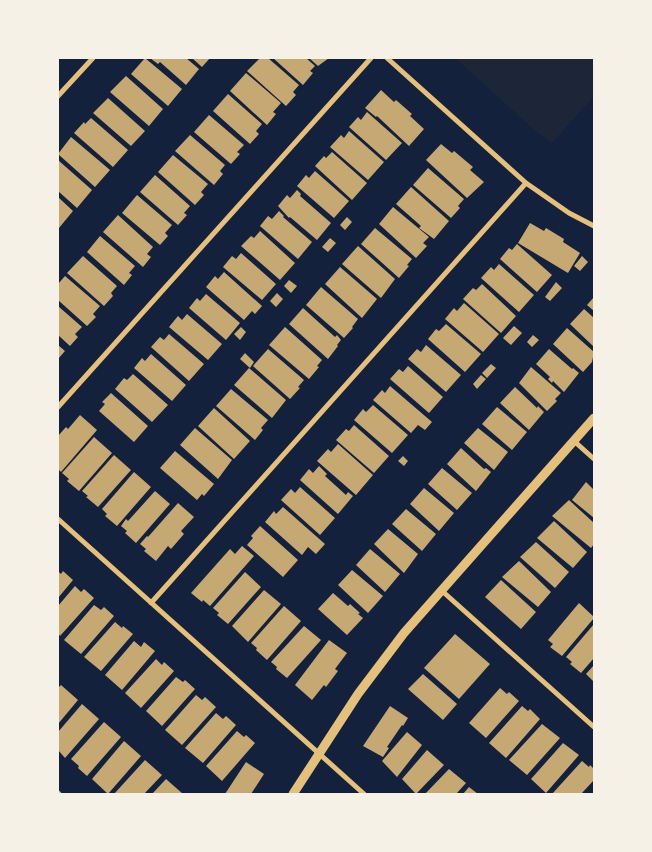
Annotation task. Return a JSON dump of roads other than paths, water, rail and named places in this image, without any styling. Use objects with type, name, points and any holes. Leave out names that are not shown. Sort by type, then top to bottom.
[{"type":"street","points":[[58,96],[93,58]]},
{"type":"street","points":[[58,407],[371,58]]},
{"type":"street","points":[[387,58],[526,183],[569,213],[594,226]]},
{"type":"street","points":[[151,603],[526,183]]},
{"type":"street","points":[[293,794],[358,694],[380,664],[441,590],[594,418]]},
{"type":"street","points":[[574,441],[594,459]]},
{"type":"street","points":[[58,519],[364,794]]},
{"type":"street","points":[[441,590],[594,727]]}]
